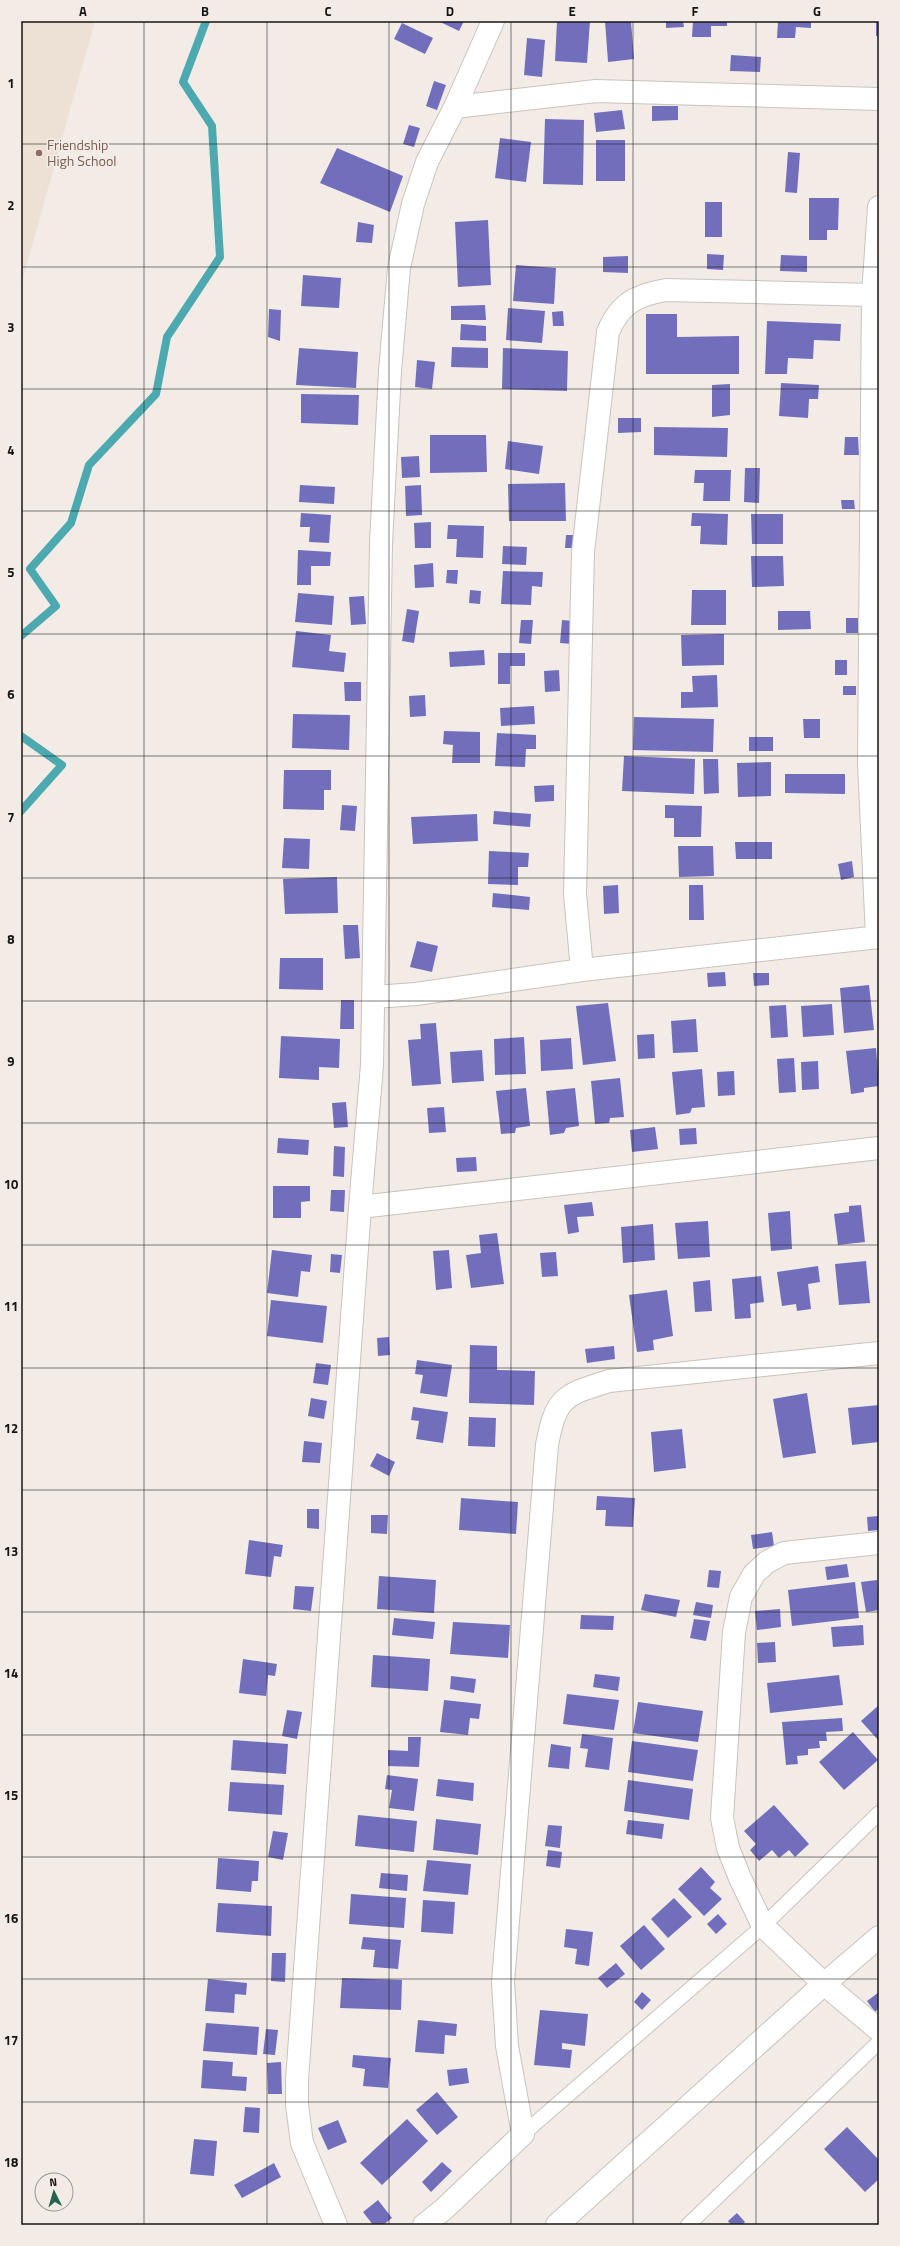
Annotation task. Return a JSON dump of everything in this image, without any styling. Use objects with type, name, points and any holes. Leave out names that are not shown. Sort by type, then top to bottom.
[{"type":"street","points":[[336,2225],[302,2143],[297,2105],[297,2080],[360,1207],[372,1065],[381,543],[390,372],[399,268],[413,204],[428,162],[455,108],[493,21]]},
{"type":"street","points":[[455,108],[596,91],[879,99]]},
{"type":"street","points":[[374,997],[416,994],[582,970],[878,937],[869,763],[873,296],[879,207]]},
{"type":"street","points":[[582,970],[575,894],[583,552],[608,332],[614,319],[632,300],[647,294],[666,290],[873,296]]},
{"type":"street","points":[[360,1207],[879,1148]]},
{"type":"street","points":[[424,2225],[444,2210],[523,2134],[507,2046],[502,1982],[547,1445],[552,1418],[562,1402],[579,1390],[609,1381],[879,1353]]},
{"type":"street","points":[[879,1543],[857,1544],[784,1554],[766,1562],[754,1574],[741,1597],[734,1632],[722,1818],[728,1848],[740,1878],[764,1926],[824,1984],[879,2030]]},
{"type":"street","points":[[557,2225],[824,1984],[876,1943]]},
{"type":"lane","points":[[523,2134],[764,1926],[879,1813]]},
{"type":"lane","points":[[688,2225],[879,2042]]},
{"type":"shaded area","name":"Friendship High School","points":[[21,21],[95,21],[21,285]]},
{"type":"building","points":[[438,21],[464,21],[459,31]]},
{"type":"building","points":[[557,21],[590,21],[587,63],[555,61]]},
{"type":"building","points":[[605,21],[631,21],[634,59],[608,62]]},
{"type":"building","points":[[666,21],[683,21],[684,27],[666,28]]},
{"type":"building","points":[[693,21],[727,21],[727,26],[711,26],[711,37],[692,37]]},
{"type":"building","points":[[778,21],[811,21],[811,28],[796,27],[795,38],[777,38]]},
{"type":"building","points":[[876,21],[879,21],[879,36],[876,36]]},
{"type":"building","points":[[402,23],[433,38],[425,54],[394,39]]},
{"type":"building","points":[[527,38],[545,40],[542,77],[524,75]]},
{"type":"building","points":[[731,55],[761,57],[760,72],[730,71]]},
{"type":"building","points":[[434,81],[446,85],[437,110],[426,106]]},
{"type":"building","points":[[652,106],[678,106],[678,120],[652,121]]},
{"type":"building","points":[[622,110],[625,129],[596,132],[594,113]]},
{"type":"building","points":[[545,119],[584,120],[583,185],[543,184]]},
{"type":"building","points":[[409,125],[420,128],[414,147],[403,144]]},
{"type":"building","points":[[500,138],[531,142],[526,182],[495,178]]},
{"type":"building","points":[[596,140],[625,140],[625,181],[596,181]]},
{"type":"building","points":[[337,148],[403,176],[390,212],[320,183]]},
{"type":"building","points":[[788,152],[800,153],[797,193],[785,192]]},
{"type":"building","points":[[809,198],[839,198],[838,230],[827,230],[827,240],[809,240]]},
{"type":"building","points":[[705,202],[722,202],[722,237],[705,237]]},
{"type":"building","points":[[488,220],[491,285],[458,287],[455,222]]},
{"type":"building","points":[[358,222],[374,225],[372,243],[356,242]]},
{"type":"building","points":[[707,254],[724,255],[723,270],[707,269]]},
{"type":"building","points":[[781,255],[807,256],[807,272],[780,271]]},
{"type":"building","points":[[628,256],[628,273],[603,272],[603,257]]},
{"type":"building","points":[[516,265],[556,268],[554,304],[513,301]]},
{"type":"building","points":[[303,275],[341,278],[339,308],[301,306]]},
{"type":"building","points":[[485,305],[486,320],[451,320],[451,306]]},
{"type":"building","points":[[508,308],[545,311],[542,343],[506,340]]},
{"type":"building","points":[[269,309],[281,310],[280,341],[268,337]]},
{"type":"building","points":[[563,311],[564,326],[553,326],[552,312]]},
{"type":"building","points":[[646,314],[677,314],[677,337],[739,336],[739,374],[646,374]]},
{"type":"building","points":[[767,321],[841,324],[840,341],[814,340],[813,359],[788,358],[787,374],[765,374]]},
{"type":"building","points":[[461,324],[486,326],[486,341],[460,340]]},
{"type":"building","points":[[452,347],[488,348],[488,368],[451,367]]},
{"type":"building","points":[[299,348],[358,352],[356,388],[296,385]]},
{"type":"building","points":[[503,348],[568,351],[567,391],[502,389]]},
{"type":"building","points":[[417,360],[435,362],[432,389],[415,387]]},
{"type":"building","points":[[781,383],[819,385],[818,399],[809,399],[808,418],[779,416]]},
{"type":"building","points":[[730,384],[730,415],[712,417],[712,385]]},
{"type":"building","points":[[301,394],[359,395],[358,425],[301,423]]},
{"type":"building","points":[[618,418],[641,418],[641,432],[618,433]]},
{"type":"building","points":[[654,427],[728,428],[727,457],[654,455]]},
{"type":"building","points":[[430,435],[486,435],[487,472],[430,473]]},
{"type":"building","points":[[845,437],[858,437],[859,455],[844,455]]},
{"type":"building","points":[[508,441],[543,446],[539,474],[505,469]]},
{"type":"building","points":[[419,456],[420,477],[402,478],[401,457]]},
{"type":"building","points":[[745,468],[760,468],[759,503],[744,502]]},
{"type":"building","points":[[695,470],[731,470],[730,501],[703,501],[704,483],[694,483]]},
{"type":"building","points":[[565,483],[566,521],[509,521],[508,484]]},
{"type":"building","points":[[300,485],[335,487],[334,504],[299,502]]},
{"type":"building","points":[[421,485],[422,515],[406,516],[405,486]]},
{"type":"building","points":[[841,500],[854,500],[855,509],[842,509]]},
{"type":"building","points":[[301,513],[331,515],[329,543],[309,542],[310,527],[300,527]]},
{"type":"building","points":[[692,513],[728,514],[727,545],[700,544],[701,526],[691,526]]},
{"type":"building","points":[[751,514],[783,514],[783,544],[752,544]]},
{"type":"building","points":[[431,522],[431,548],[415,548],[414,523]]},
{"type":"building","points":[[448,525],[484,526],[483,558],[456,557],[457,539],[447,539]]},
{"type":"building","points":[[566,535],[575,535],[575,548],[565,548]]},
{"type":"building","points":[[503,546],[527,547],[526,565],[502,564]]},
{"type":"building","points":[[298,550],[331,552],[330,566],[311,566],[311,585],[297,585]]},
{"type":"building","points":[[751,556],[783,556],[784,586],[752,587]]},
{"type":"building","points":[[433,563],[434,587],[415,588],[414,565]]},
{"type":"building","points":[[447,570],[458,570],[457,584],[446,583]]},
{"type":"building","points":[[503,571],[543,572],[542,587],[532,586],[531,605],[501,604]]},
{"type":"building","points":[[470,590],[481,591],[480,604],[469,603]]},
{"type":"building","points":[[692,590],[726,590],[726,625],[691,625]]},
{"type":"building","points":[[298,593],[334,596],[332,625],[295,622]]},
{"type":"building","points":[[364,596],[366,624],[351,625],[349,597]]},
{"type":"building","points":[[407,609],[419,611],[414,643],[402,641]]},
{"type":"building","points":[[778,611],[810,611],[811,629],[778,630]]},
{"type":"building","points":[[846,618],[858,618],[858,633],[846,633]]},
{"type":"building","points":[[521,620],[533,620],[531,644],[519,643]]},
{"type":"building","points":[[562,620],[574,621],[572,644],[560,643]]},
{"type":"building","points":[[296,631],[331,635],[329,651],[346,653],[344,672],[292,667]]},
{"type":"building","points":[[724,634],[724,665],[682,666],[681,635]]},
{"type":"building","points":[[484,650],[485,665],[450,667],[449,652]]},
{"type":"building","points":[[498,653],[525,653],[525,666],[510,666],[510,684],[498,684]]},
{"type":"building","points":[[835,660],[847,660],[847,675],[835,675]]},
{"type":"building","points":[[559,670],[560,691],[545,692],[544,671]]},
{"type":"building","points":[[717,675],[718,707],[681,708],[681,692],[693,692],[692,676]]},
{"type":"building","points":[[344,682],[361,682],[361,701],[345,701]]},
{"type":"building","points":[[843,686],[856,686],[856,695],[843,695]]},
{"type":"building","points":[[425,695],[426,716],[410,717],[409,696]]},
{"type":"building","points":[[534,706],[535,724],[501,726],[500,708]]},
{"type":"building","points":[[293,714],[350,715],[349,750],[292,748]]},
{"type":"building","points":[[634,717],[714,719],[713,752],[633,750]]},
{"type":"building","points":[[803,719],[820,719],[820,738],[804,738]]},
{"type":"building","points":[[444,731],[480,732],[480,763],[452,763],[453,745],[443,744]]},
{"type":"building","points":[[497,733],[536,735],[536,749],[526,749],[525,767],[495,766]]},
{"type":"building","points":[[749,737],[773,737],[773,751],[749,751]]},
{"type":"building","points":[[624,756],[695,759],[694,794],[622,791]]},
{"type":"building","points":[[703,759],[718,759],[719,793],[704,794]]},
{"type":"building","points":[[771,762],[771,796],[738,797],[737,763]]},
{"type":"building","points":[[284,770],[331,770],[331,790],[324,790],[324,810],[283,809]]},
{"type":"building","points":[[785,774],[845,774],[845,794],[785,793]]},
{"type":"building","points":[[554,785],[554,801],[535,802],[534,786]]},
{"type":"building","points":[[342,805],[357,806],[355,831],[340,830]]},
{"type":"building","points":[[665,805],[702,806],[701,837],[674,837],[674,818],[665,818]]},
{"type":"building","points":[[494,811],[531,814],[530,827],[493,824]]},
{"type":"building","points":[[477,814],[478,841],[413,844],[411,817]]},
{"type":"building","points":[[284,838],[310,839],[309,869],[282,868]]},
{"type":"building","points":[[735,842],[772,842],[772,859],[736,859]]},
{"type":"building","points":[[678,846],[713,846],[714,876],[679,877]]},
{"type":"building","points":[[489,851],[529,853],[528,867],[518,867],[518,885],[488,884]]},
{"type":"building","points":[[852,861],[854,877],[841,880],[838,864]]},
{"type":"building","points":[[337,877],[338,913],[285,914],[283,879]]},
{"type":"building","points":[[618,885],[619,913],[604,914],[603,886]]},
{"type":"building","points":[[689,885],[703,885],[704,920],[689,920]]},
{"type":"building","points":[[493,893],[530,897],[529,910],[492,907]]},
{"type":"building","points":[[343,925],[358,925],[360,958],[345,959]]},
{"type":"building","points":[[417,941],[438,946],[432,972],[410,967]]},
{"type":"building","points":[[280,958],[323,958],[323,990],[279,989]]},
{"type":"building","points":[[725,972],[726,986],[708,987],[707,973]]},
{"type":"building","points":[[753,973],[769,973],[769,985],[754,986]]},
{"type":"building","points":[[869,985],[874,1030],[844,1033],[840,988]]},
{"type":"building","points":[[341,1000],[354,1000],[354,1029],[340,1029]]},
{"type":"building","points":[[608,1003],[616,1061],[583,1065],[576,1006]]},
{"type":"building","points":[[832,1004],[834,1035],[803,1037],[801,1006]]},
{"type":"building","points":[[786,1005],[788,1037],[771,1038],[769,1006]]},
{"type":"building","points":[[696,1019],[698,1052],[673,1053],[671,1021]]},
{"type":"building","points":[[436,1023],[441,1084],[412,1086],[408,1040],[421,1039],[420,1024]]},
{"type":"building","points":[[654,1034],[655,1058],[638,1059],[637,1035]]},
{"type":"building","points":[[281,1036],[340,1039],[339,1068],[319,1067],[319,1080],[279,1078]]},
{"type":"building","points":[[524,1037],[526,1074],[495,1075],[494,1039]]},
{"type":"building","points":[[571,1038],[573,1069],[541,1071],[540,1040]]},
{"type":"building","points":[[876,1048],[879,1086],[864,1088],[864,1092],[851,1094],[846,1051]]},
{"type":"building","points":[[482,1050],[484,1081],[452,1083],[450,1052]]},
{"type":"building","points":[[794,1058],[796,1092],[779,1093],[777,1059]]},
{"type":"building","points":[[818,1061],[819,1089],[802,1090],[801,1062]]},
{"type":"building","points":[[702,1069],[705,1107],[692,1108],[690,1113],[676,1115],[672,1072]]},
{"type":"building","points":[[734,1071],[735,1095],[718,1096],[717,1072]]},
{"type":"building","points":[[620,1078],[624,1117],[610,1118],[609,1123],[595,1124],[591,1081]]},
{"type":"building","points":[[526,1088],[530,1126],[516,1128],[515,1133],[501,1134],[496,1091]]},
{"type":"building","points":[[575,1088],[579,1126],[566,1128],[564,1133],[550,1135],[546,1091]]},
{"type":"building","points":[[346,1102],[348,1127],[334,1128],[332,1103]]},
{"type":"building","points":[[444,1107],[446,1132],[429,1133],[427,1108]]},
{"type":"building","points":[[655,1127],[658,1149],[632,1152],[630,1130]]},
{"type":"building","points":[[696,1128],[697,1144],[680,1145],[679,1129]]},
{"type":"building","points":[[278,1138],[309,1140],[308,1155],[277,1153]]},
{"type":"building","points":[[334,1146],[345,1147],[344,1177],[333,1176]]},
{"type":"building","points":[[476,1157],[477,1171],[457,1172],[456,1158]]},
{"type":"building","points":[[273,1186],[310,1186],[310,1201],[301,1202],[301,1218],[273,1218]]},
{"type":"building","points":[[331,1190],[345,1190],[344,1212],[330,1211]]},
{"type":"building","points":[[592,1202],[594,1216],[577,1217],[579,1232],[568,1234],[564,1205]]},
{"type":"building","points":[[861,1205],[865,1242],[838,1245],[834,1214],[849,1212],[849,1206]]},
{"type":"building","points":[[790,1211],[792,1249],[771,1251],[768,1213]]},
{"type":"building","points":[[708,1221],[710,1257],[678,1259],[675,1223]]},
{"type":"building","points":[[653,1224],[655,1260],[623,1263],[621,1227]]},
{"type":"building","points":[[497,1233],[504,1284],[471,1288],[466,1255],[481,1253],[479,1235]]},
{"type":"building","points":[[272,1250],[312,1255],[310,1272],[301,1271],[298,1297],[267,1293]]},
{"type":"building","points":[[449,1250],[452,1288],[436,1290],[433,1251]]},
{"type":"building","points":[[556,1252],[558,1276],[542,1277],[540,1253]]},
{"type":"building","points":[[331,1254],[342,1255],[340,1273],[330,1272]]},
{"type":"building","points":[[866,1261],[870,1303],[839,1305],[835,1264]]},
{"type":"building","points":[[818,1266],[820,1282],[808,1284],[811,1309],[797,1311],[796,1304],[782,1306],[777,1272]]},
{"type":"building","points":[[761,1276],[764,1302],[750,1304],[751,1318],[735,1319],[732,1279]]},
{"type":"building","points":[[710,1280],[712,1311],[695,1312],[693,1282]]},
{"type":"building","points":[[667,1290],[673,1336],[653,1340],[654,1350],[637,1352],[629,1295]]},
{"type":"building","points":[[271,1300],[327,1306],[323,1343],[267,1336]]},
{"type":"building","points":[[389,1337],[390,1355],[378,1356],[377,1338]]},
{"type":"building","points":[[470,1345],[497,1346],[497,1370],[535,1371],[534,1405],[469,1403]]},
{"type":"building","points":[[614,1346],[615,1359],[587,1363],[585,1349]]},
{"type":"building","points":[[417,1360],[452,1365],[447,1397],[420,1393],[423,1375],[415,1374]]},
{"type":"building","points":[[316,1363],[331,1365],[328,1385],[313,1383]]},
{"type":"building","points":[[807,1393],[816,1453],[783,1458],[773,1399]]},
{"type":"building","points":[[311,1398],[327,1401],[324,1419],[308,1416]]},
{"type":"building","points":[[879,1405],[879,1442],[852,1445],[848,1408]]},
{"type":"building","points":[[413,1407],[448,1412],[443,1443],[416,1439],[419,1421],[411,1420]]},
{"type":"building","points":[[469,1417],[496,1418],[495,1447],[468,1446]]},
{"type":"building","points":[[682,1429],[686,1468],[654,1472],[651,1432]]},
{"type":"building","points":[[304,1441],[322,1443],[320,1463],[302,1462]]},
{"type":"building","points":[[377,1453],[395,1462],[389,1476],[370,1466]]},
{"type":"building","points":[[597,1496],[635,1498],[633,1527],[605,1526],[606,1510],[596,1510]]},
{"type":"building","points":[[461,1498],[518,1502],[516,1534],[459,1530]]},
{"type":"building","points":[[307,1509],[319,1509],[319,1529],[307,1528]]},
{"type":"building","points":[[371,1515],[388,1515],[387,1534],[371,1533]]},
{"type":"building","points":[[879,1516],[879,1530],[868,1531],[867,1517]]},
{"type":"building","points":[[772,1532],[774,1546],[753,1549],[751,1535]]},
{"type":"building","points":[[249,1540],[283,1545],[281,1557],[274,1556],[271,1577],[245,1574]]},
{"type":"building","points":[[847,1564],[849,1577],[827,1580],[825,1567]]},
{"type":"building","points":[[709,1570],[721,1571],[719,1588],[707,1587]]},
{"type":"building","points":[[379,1576],[436,1580],[434,1613],[377,1609]]},
{"type":"building","points":[[877,1580],[879,1610],[866,1612],[861,1582]]},
{"type":"building","points":[[855,1582],[859,1618],[792,1626],[788,1590]]},
{"type":"building","points":[[295,1586],[314,1587],[311,1611],[293,1609]]},
{"type":"building","points":[[645,1594],[680,1600],[676,1617],[641,1610]]},
{"type":"building","points":[[696,1602],[713,1605],[711,1618],[693,1615]]},
{"type":"building","points":[[780,1609],[781,1627],[757,1630],[755,1611]]},
{"type":"building","points":[[581,1615],[614,1616],[613,1630],[580,1629]]},
{"type":"building","points":[[394,1618],[435,1622],[433,1639],[392,1635]]},
{"type":"building","points":[[694,1619],[710,1621],[706,1641],[690,1638]]},
{"type":"building","points":[[453,1622],[510,1625],[508,1658],[450,1654]]},
{"type":"building","points":[[863,1625],[864,1645],[833,1647],[831,1627]]},
{"type":"building","points":[[775,1642],[776,1662],[758,1663],[757,1643]]},
{"type":"building","points":[[373,1655],[430,1659],[428,1691],[371,1687]]},
{"type":"building","points":[[243,1659],[277,1664],[275,1676],[268,1675],[266,1696],[239,1693]]},
{"type":"building","points":[[595,1674],[620,1677],[618,1691],[593,1687]]},
{"type":"building","points":[[839,1675],[843,1705],[770,1713],[767,1683]]},
{"type":"building","points":[[451,1676],[476,1679],[474,1693],[450,1689]]},
{"type":"building","points":[[567,1694],[619,1700],[614,1730],[563,1724]]},
{"type":"building","points":[[444,1700],[481,1704],[479,1719],[470,1718],[468,1735],[440,1732]]},
{"type":"building","points":[[638,1702],[703,1711],[698,1742],[633,1733]]},
{"type":"building","points":[[879,1705],[879,1741],[861,1721]]},
{"type":"building","points":[[287,1710],[302,1712],[297,1739],[282,1736]]},
{"type":"building","points":[[842,1718],[843,1731],[826,1732],[827,1741],[819,1741],[820,1748],[808,1749],[808,1755],[797,1756],[798,1764],[786,1765],[782,1722]]},
{"type":"building","points":[[853,1732],[878,1760],[844,1790],[819,1762]]},
{"type":"building","points":[[582,1734],[613,1738],[609,1770],[585,1767],[588,1749],[580,1748]]},
{"type":"building","points":[[408,1737],[421,1737],[419,1767],[388,1766],[388,1750],[408,1751]]},
{"type":"building","points":[[233,1740],[288,1744],[286,1774],[231,1770]]},
{"type":"building","points":[[632,1741],[698,1750],[693,1781],[628,1772]]},
{"type":"building","points":[[551,1744],[571,1747],[569,1769],[548,1767]]},
{"type":"building","points":[[387,1775],[418,1779],[414,1811],[389,1808],[392,1790],[385,1789]]},
{"type":"building","points":[[438,1779],[474,1783],[473,1801],[436,1796]]},
{"type":"building","points":[[628,1780],[693,1789],[689,1820],[624,1811]]},
{"type":"building","points":[[230,1782],[284,1785],[282,1815],[228,1811]]},
{"type":"building","points":[[774,1805],[809,1844],[795,1857],[789,1850],[779,1858],[772,1850],[759,1861],[750,1850],[756,1844],[744,1831]]},
{"type":"building","points":[[358,1815],[417,1821],[414,1852],[355,1846]]},
{"type":"building","points":[[436,1819],[481,1824],[478,1855],[433,1850]]},
{"type":"building","points":[[628,1820],[664,1824],[662,1839],[626,1834]]},
{"type":"building","points":[[548,1825],[562,1826],[560,1848],[545,1846]]},
{"type":"building","points":[[273,1831],[288,1833],[283,1860],[268,1857]]},
{"type":"building","points":[[548,1850],[562,1852],[560,1868],[546,1866]]},
{"type":"building","points":[[218,1858],[259,1861],[258,1881],[252,1881],[251,1892],[216,1889]]},
{"type":"building","points":[[427,1860],[471,1864],[468,1895],[423,1891]]},
{"type":"building","points":[[701,1867],[715,1882],[710,1888],[722,1899],[704,1916],[678,1889]]},
{"type":"building","points":[[381,1873],[408,1875],[407,1891],[379,1888]]},
{"type":"building","points":[[351,1894],[406,1898],[404,1928],[349,1924]]},
{"type":"building","points":[[674,1898],[692,1917],[668,1938],[651,1919]]},
{"type":"building","points":[[423,1900],[455,1902],[453,1934],[421,1932]]},
{"type":"building","points":[[218,1903],[272,1906],[271,1936],[216,1932]]},
{"type":"building","points":[[718,1914],[727,1924],[716,1934],[707,1924]]},
{"type":"building","points":[[644,1925],[665,1949],[641,1970],[620,1946]]},
{"type":"building","points":[[566,1929],[593,1932],[589,1966],[575,1964],[577,1949],[564,1947]]},
{"type":"building","points":[[363,1937],[401,1940],[398,1969],[373,1967],[375,1950],[361,1949]]},
{"type":"building","points":[[272,1953],[286,1953],[285,1982],[271,1981]]},
{"type":"building","points":[[616,1963],[625,1974],[607,1988],[598,1978]]},
{"type":"building","points":[[342,1978],[402,1980],[401,2010],[340,2008]]},
{"type":"building","points":[[208,1979],[247,1983],[246,1995],[235,1994],[234,2013],[205,2011]]},
{"type":"building","points":[[642,1992],[651,2000],[642,2010],[634,2002]]},
{"type":"building","points":[[879,1992],[879,2008],[875,2012],[867,2001]]},
{"type":"building","points":[[540,2010],[588,2014],[585,2046],[562,2043],[562,2049],[572,2050],[570,2068],[534,2065]]},
{"type":"building","points":[[418,2020],[457,2024],[456,2036],[445,2035],[444,2054],[415,2052]]},
{"type":"building","points":[[206,2023],[259,2027],[257,2055],[203,2051]]},
{"type":"building","points":[[266,2029],[278,2030],[275,2055],[263,2054]]},
{"type":"building","points":[[353,2055],[391,2058],[388,2088],[363,2086],[365,2069],[352,2067]]},
{"type":"building","points":[[203,2060],[233,2062],[232,2076],[247,2077],[246,2091],[201,2088]]},
{"type":"building","points":[[281,2062],[282,2094],[268,2094],[267,2063]]},
{"type":"building","points":[[467,2068],[469,2083],[449,2086],[447,2070]]},
{"type":"building","points":[[437,2092],[458,2117],[437,2135],[416,2110]]},
{"type":"building","points":[[245,2107],[260,2108],[259,2133],[243,2132]]},
{"type":"building","points":[[407,2119],[428,2141],[382,2185],[360,2163]]},
{"type":"building","points":[[338,2120],[347,2142],[328,2150],[318,2128]]},
{"type":"building","points":[[847,2127],[879,2160],[879,2179],[865,2192],[824,2149]]},
{"type":"building","points":[[194,2139],[217,2141],[214,2176],[190,2174]]},
{"type":"building","points":[[442,2162],[452,2171],[431,2192],[422,2182]]},
{"type":"building","points":[[274,2163],[281,2177],[242,2198],[234,2185]]},
{"type":"building","points":[[378,2200],[392,2218],[383,2225],[373,2225],[363,2212]]},
{"type":"building","points":[[737,2213],[745,2222],[742,2225],[731,2225],[728,2221]]},
{"type":"waterway","points":[[21,636],[56,606],[30,569],[71,523],[89,465],[156,394],[167,337],[220,257],[212,126],[183,82],[206,21]]},
{"type":"waterway","points":[[21,736],[62,765],[21,811]]},
{"type":"place","name":"Friendship High School","points":[[39,153]]}]
